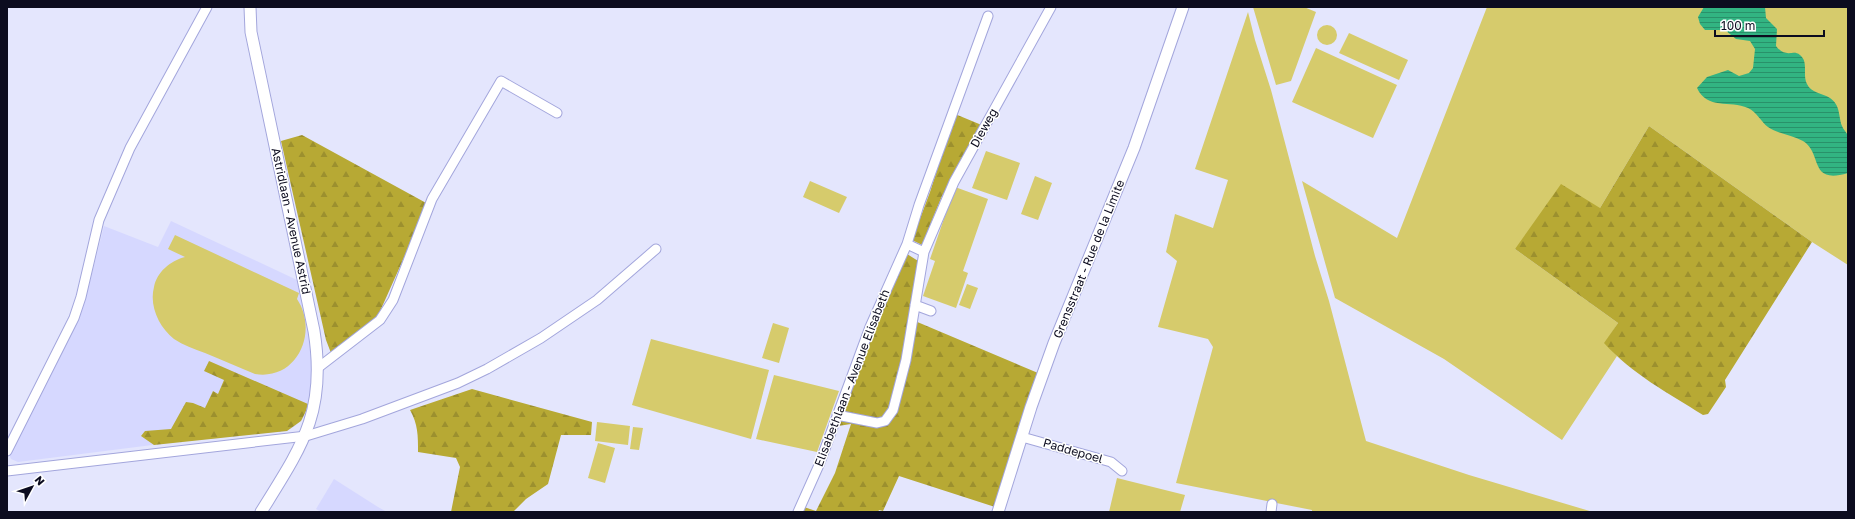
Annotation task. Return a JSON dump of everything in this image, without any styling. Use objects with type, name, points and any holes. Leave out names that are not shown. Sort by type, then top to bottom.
[{"type":"street","points":[[7,451],[74,318],[83,290],[99,220],[130,148],[207,7]]},
{"type":"street","name":"Astridlaan - Avenue Astrid","points":[[250,7],[251,32],[314,331],[318,367],[318,385],[314,412],[306,436],[294,459],[261,512]]},
{"type":"street","name":"Dieweg","points":[[837,415],[872,424],[883,422],[890,415],[897,398],[906,360],[924,252],[954,182],[1051,7]]},
{"type":"street","name":"Grensstraat - Rue de la Limite","points":[[998,512],[1054,343],[1134,148],[1183,7]]},
{"type":"street","name":"Elisabethlaan - Avenue Elisabeth","points":[[798,512],[819,465],[870,327],[907,244],[919,205],[988,16]]},
{"type":"street","points":[[318,367],[380,320],[393,300],[432,199],[501,81],[557,113]]},
{"type":"street","points":[[907,244],[924,252]]},
{"type":"street","points":[[7,471],[306,436],[403,405],[487,369],[542,338],[597,300],[656,249]]},
{"type":"street","points":[[914,305],[931,311]]},
{"type":"street","name":"Paddepoel","points":[[1022,436],[1111,462],[1122,471]]},
{"type":"shaded area","points":[[1253,7],[1304,7],[1316,12],[1291,81],[1276,85]]},
{"type":"shaded area","points":[[1487,7],[1848,7],[1848,265],[1812,242],[1649,126],[1600,208],[1515,249],[1618,323],[1605,343],[1617,356],[1562,440],[1444,359],[1335,298],[1302,181],[1397,238]]},
{"type":"shaded area","points":[[1704,7],[1765,7],[1766,18],[1777,29],[1776,46],[1783,52],[1797,53],[1800,55],[1804,61],[1805,77],[1809,87],[1814,91],[1830,98],[1836,104],[1842,126],[1848,136],[1848,173],[1835,176],[1827,175],[1821,171],[1809,146],[1803,141],[1772,129],[1748,108],[1713,102],[1701,95],[1697,88],[1707,77],[1728,70],[1739,76],[1749,73],[1753,68],[1755,49],[1750,41],[1736,39],[1725,30],[1705,30],[1700,24],[1698,17]]},
{"type":"shaded area","points":[[1248,12],[1255,40],[1271,90],[1366,441],[1469,475],[1593,512],[1312,512],[1312,510],[1176,483],[1213,347],[1208,339],[1158,327],[1177,261],[1166,252],[1175,214],[1213,228],[1228,180],[1195,169]]},
{"type":"shaded area","points":[[1327,25],[1334,28],[1337,35],[1334,42],[1327,45],[1320,42],[1317,35],[1320,28]]},
{"type":"shaded area","points":[[1349,33],[1408,60],[1399,80],[1339,53]]},
{"type":"shaded area","points":[[1316,48],[1397,85],[1373,138],[1292,102]]},
{"type":"shaded area","points":[[986,151],[1020,163],[1007,200],[972,188]]},
{"type":"shaded area","points":[[1035,176],[1052,183],[1038,220],[1021,214]]},
{"type":"shaded area","points":[[810,181],[847,197],[839,213],[803,197]]},
{"type":"shaded area","points":[[955,187],[988,199],[963,271],[968,273],[956,308],[923,296],[935,261],[930,259]]},
{"type":"shaded area","points":[[171,221],[297,280],[308,330],[312,372],[311,392],[304,417],[295,426],[287,431],[176,442],[18,462],[11,459],[9,454],[76,322],[87,293],[104,226],[158,247]]},
{"type":"shaded area","points":[[175,235],[299,293],[297,299],[303,312],[306,326],[300,352],[293,362],[282,370],[270,374],[255,374],[185,345],[174,339],[169,334],[156,316],[153,294],[154,287],[161,272],[169,264],[185,257],[168,249]]},
{"type":"shaded area","points":[[967,284],[978,288],[970,309],[959,305]]},
{"type":"shaded area","points":[[773,323],[789,328],[779,363],[762,358]]},
{"type":"shaded area","points":[[651,339],[769,370],[751,439],[632,405]]},
{"type":"shaded area","points":[[774,375],[839,391],[817,452],[756,439]]},
{"type":"shaded area","points":[[597,422],[630,426],[628,445],[595,441]]},
{"type":"shaded area","points":[[633,427],[643,428],[639,450],[630,449]]},
{"type":"shaded area","points":[[598,443],[615,448],[605,483],[588,478]]},
{"type":"shaded area","points":[[1117,478],[1185,495],[1180,512],[1109,512]]},
{"type":"shaded area","points":[[334,479],[387,512],[321,512],[316,509]]},
{"type":"green space","points":[[955,114],[984,126],[942,196],[922,245],[912,240],[930,192]]},
{"type":"green space","points":[[1649,126],[1812,242],[1725,380],[1726,387],[1708,414],[1703,415],[1638,374],[1626,364],[1604,343],[1618,323],[1515,249],[1561,184],[1600,208]]},
{"type":"green space","points":[[302,135],[428,204],[377,318],[331,353],[326,340],[281,141]]},
{"type":"green space","points":[[907,254],[923,264],[915,321],[1038,373],[995,507],[899,476],[883,511],[802,512],[804,507],[816,511],[835,473],[851,424],[838,426],[874,328]]},
{"type":"green space","points":[[209,361],[308,404],[301,421],[287,431],[154,445],[141,436],[145,431],[171,429],[186,402],[205,408],[213,391],[218,394],[224,380],[204,371]]},
{"type":"green space","points":[[472,389],[592,422],[591,435],[561,435],[548,484],[526,499],[513,512],[451,512],[460,467],[456,458],[418,452],[418,435],[413,415],[410,410]]}]
